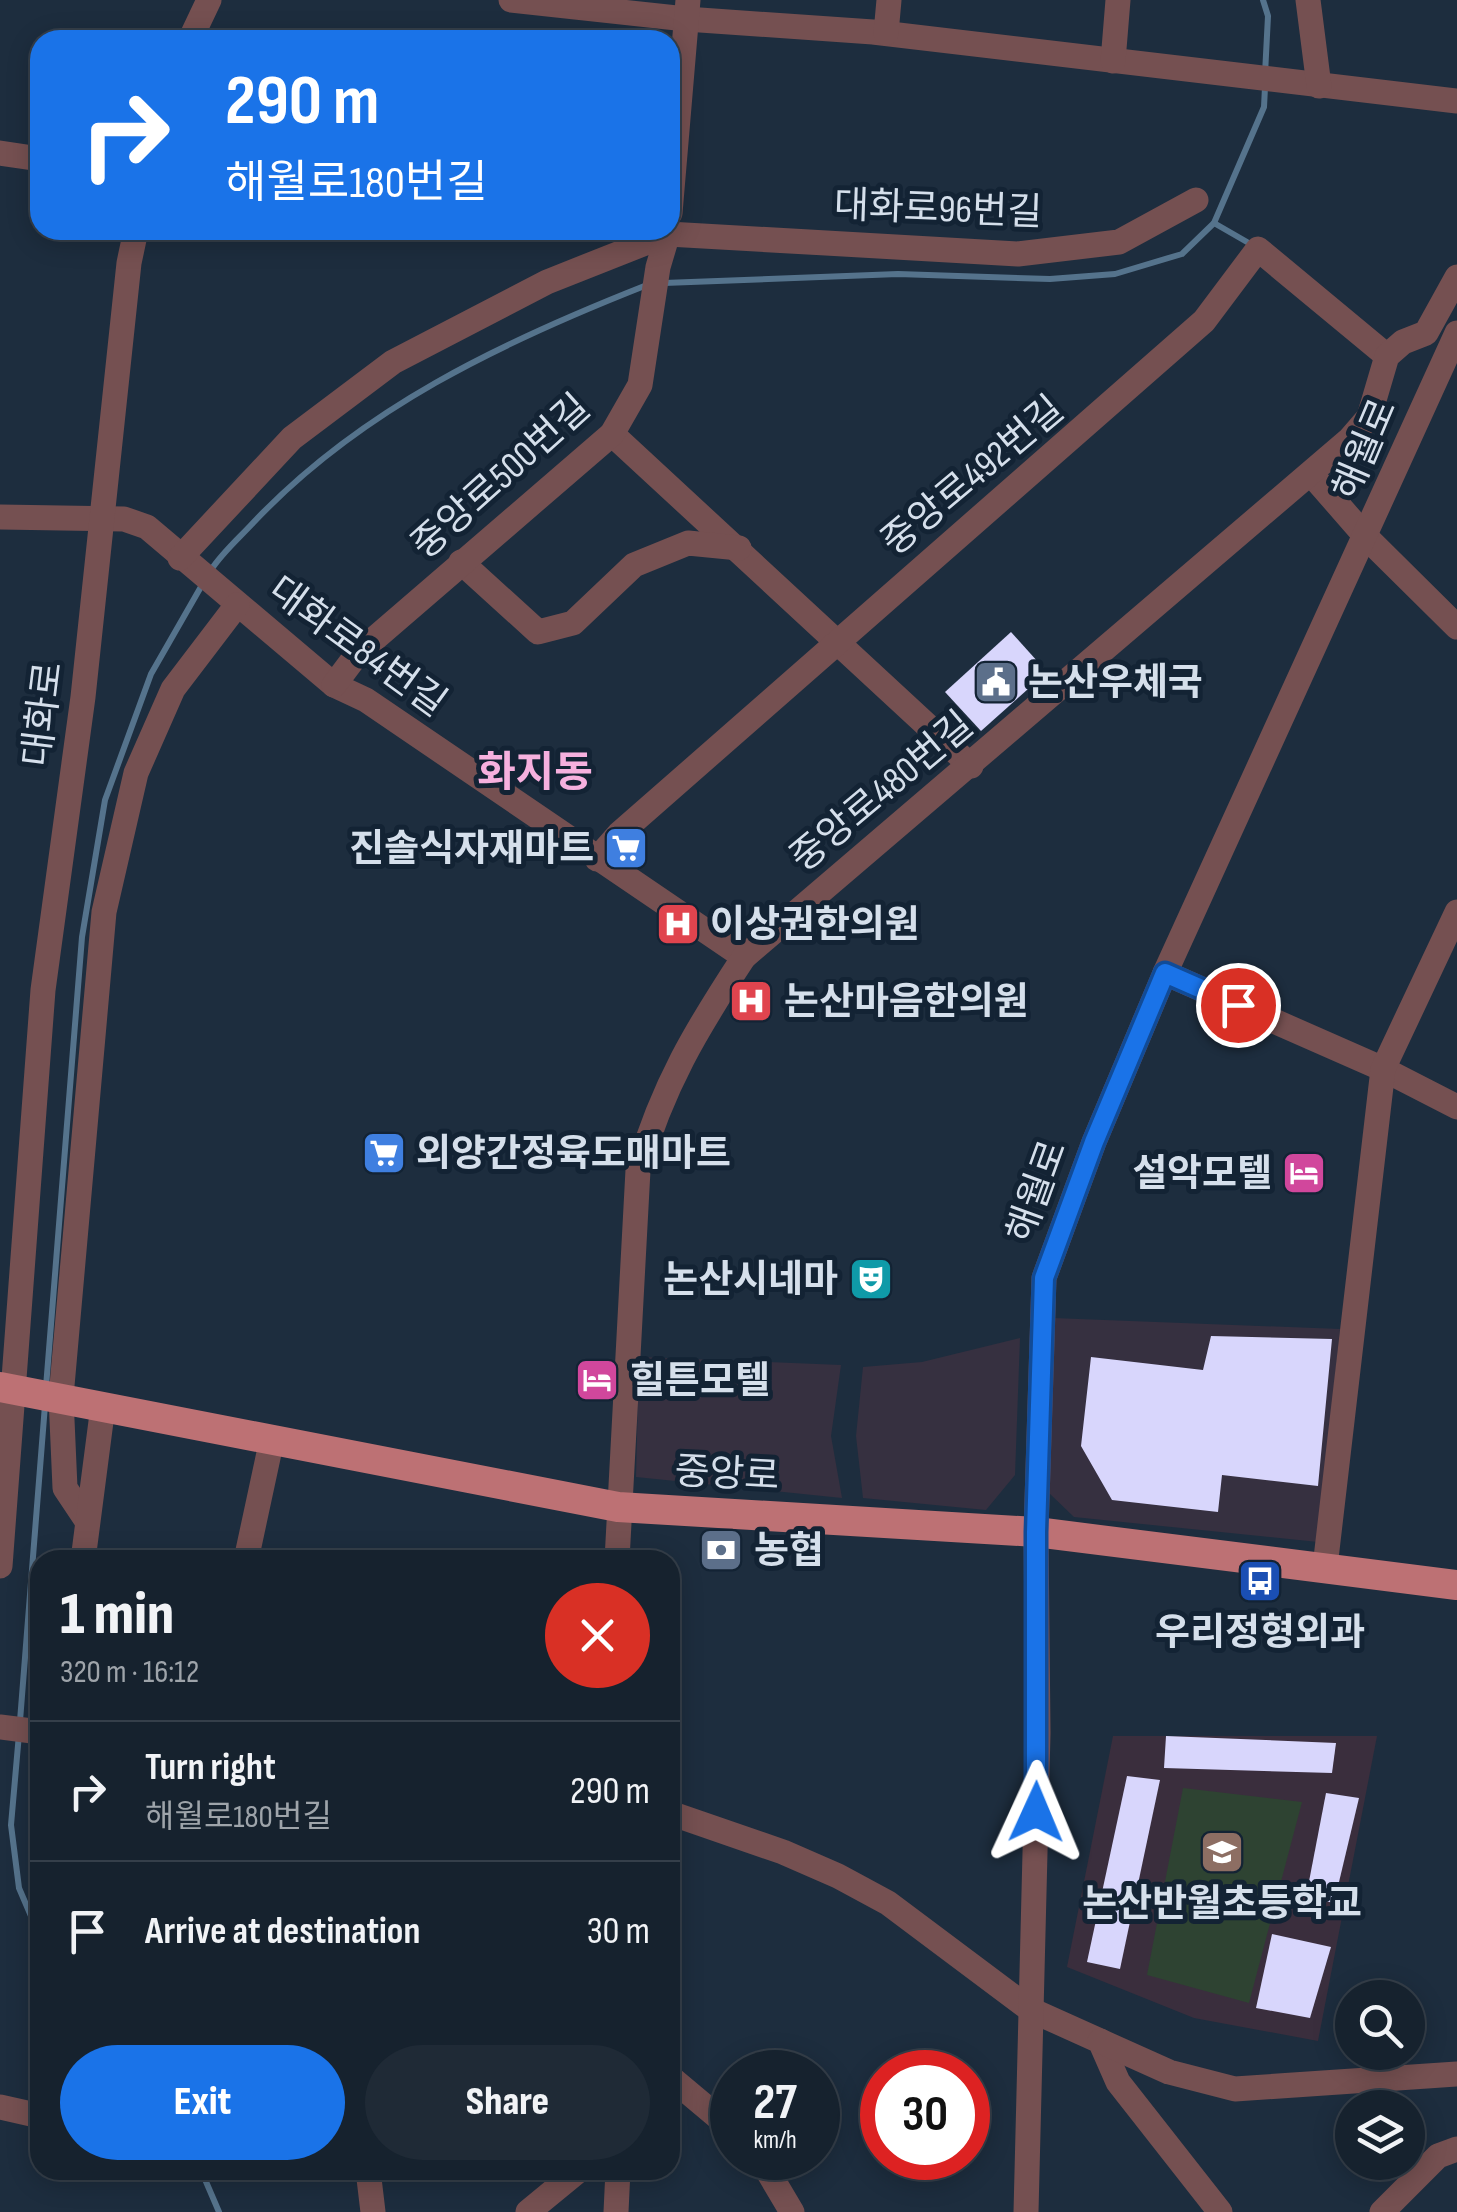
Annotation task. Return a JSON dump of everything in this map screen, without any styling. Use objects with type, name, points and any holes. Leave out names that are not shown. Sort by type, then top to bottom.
[{"type":"main road","name":"중앙로","points":[[6,1388],[618,1507],[1036,1532],[1457,1584]]},
{"type":"street","points":[[195,30],[210,0]]},
{"type":"street","points":[[511,0],[687,9],[1457,101]]},
{"type":"street","points":[[886,34],[889,0]]},
{"type":"street","points":[[1113,61],[1118,0]]},
{"type":"street","points":[[1308,0],[1312,85]]},
{"type":"street","name":"중앙로500번길","points":[[680,93],[687,9]]},
{"type":"street","points":[[0,153],[30,157]]},
{"type":"street","name":"대화로96번길","points":[[680,226],[1018,254],[1119,242],[1196,200]]},
{"type":"street","name":"대화로","points":[[0,1566],[6,1388],[43,990],[84,697],[135,240]]},
{"type":"street","points":[[188,564],[292,438],[393,362],[637,240]]},
{"type":"street","name":"중앙로500번길","points":[[334,685],[358,653],[612,434],[640,385],[665,240]]},
{"type":"street","name":"중앙로492번길","points":[[597,859],[619,834],[836,640],[1058,452],[1204,321],[1258,249],[1387,356]]},
{"type":"street","points":[[1426,333],[1457,277]]},
{"type":"street","points":[[1387,356],[1403,342],[1426,333],[1454,340]]},
{"type":"street","name":"해월로","points":[[1026,2212],[1038,1732],[1036,1532],[1044,1278],[1094,1142],[1165,973],[1367,538],[1454,340]]},
{"type":"street","name":"중앙로480번길","points":[[617,1550],[638,1170],[688,1042],[744,957],[1312,476],[1369,418],[1387,356]]},
{"type":"street","points":[[612,434],[972,766]]},
{"type":"street","points":[[1312,476],[1457,628]]},
{"type":"street","name":"대화로84번길","points":[[0,517],[124,519],[147,526],[334,685],[366,700],[744,957]]},
{"type":"street","points":[[461,562],[538,632],[573,622],[634,565],[688,542],[740,548]]},
{"type":"street","points":[[87,1521],[65,1488],[61,1398],[108,895],[136,773],[172,689],[236,604]]},
{"type":"street","points":[[1325,1567],[1383,1070],[1457,912]]},
{"type":"street","points":[[1165,973],[1383,1070],[1457,1108]]},
{"type":"street","points":[[85,1550],[103,1406]]},
{"type":"street","points":[[248,1550],[272,1439]]},
{"type":"street","points":[[680,1816],[783,1852],[888,1903],[1031,2010],[1169,2072],[1235,2089],[1457,2074]]},
{"type":"street","points":[[1100,2040],[1118,2082],[1220,2212]]},
{"type":"street","points":[[680,2085],[710,2111]]},
{"type":"street","points":[[0,2107],[30,2114]]},
{"type":"street","points":[[1382,2212],[1438,2156],[1457,2149]]},
{"type":"street","points":[[369,2180],[373,2212]]},
{"type":"street","points":[[528,2212],[566,2180]]},
{"type":"street","points":[[616,2212],[618,2180]]},
{"type":"street","points":[[773,2180],[792,2212]]},
{"type":"shaded area","points":[[1053,1318],[1340,1329],[1318,1542],[1074,1517],[1048,1492]]},
{"type":"shaded area","points":[[1020,1338],[1015,1475],[986,1510],[863,1498],[856,1436],[863,1367],[922,1362]]},
{"type":"shaded area","points":[[639,1357],[841,1365],[831,1436],[842,1498],[636,1477]]},
{"type":"shaded area","name":"논산반월초등학교","points":[[1113,1736],[1377,1736],[1318,2041],[1194,2018],[1067,1967]]},
{"type":"green space","points":[[1183,1788],[1302,1802],[1249,2003],[1147,1975]]},
{"type":"building","name":"논산우체국","points":[[1011,632],[1047,672],[981,731],[945,692]]},
{"type":"building","points":[[1211,1336],[1332,1339],[1318,1486],[1222,1475],[1218,1512],[1112,1500],[1081,1446],[1091,1357],[1203,1370]]},
{"type":"building","points":[[1166,1736],[1336,1743],[1332,1773],[1164,1768]]},
{"type":"building","points":[[1127,1776],[1160,1780],[1120,1969],[1087,1962]]},
{"type":"building","points":[[1326,1793],[1359,1798],[1334,1903],[1306,1897]]},
{"type":"building","points":[[1272,1934],[1331,1947],[1310,2018],[1256,2008]]},
{"type":"waterway","points":[[1263,0],[1268,16],[1265,74]]},
{"type":"waterway","points":[[664,283],[898,274],[1050,279],[1115,274],[1182,254],[1214,223],[1264,107],[1265,87]]},
{"type":"waterway","points":[[1214,223],[1247,242]]},
{"type":"waterway","points":[[211,570],[294,483],[386,413],[487,355],[647,285]]},
{"type":"waterway","points":[[46,1387],[82,937],[105,800],[151,674],[202,585]]},
{"type":"waterway","points":[[34,1550],[45,1405]]},
{"type":"waterway","points":[[20,1721],[30,1595]]},
{"type":"waterway","points":[[19,1734],[11,1825],[19,1888],[30,1914]]},
{"type":"waterway","points":[[205,2180],[219,2212]]},
{"type":"place","name":"논산우체국","points":[[996,682]]},
{"type":"place","name":"진솔식자재마트","points":[[626,848]]},
{"type":"place","name":"이상권한의원","points":[[678,924]]},
{"type":"place","name":"논산마음한의원","points":[[751,1001]]},
{"type":"place","name":"외양간정육도매마트","points":[[384,1153]]},
{"type":"place","name":"설악모텔","points":[[1304,1173]]},
{"type":"place","name":"논산시네마","points":[[871,1279]]},
{"type":"place","name":"힐튼모텔","points":[[597,1380]]},
{"type":"place","name":"농협","points":[[721,1550]]},
{"type":"place","name":"우리정형외과","points":[[1260,1581]]},
{"type":"place","name":"논산반월초등학교","points":[[1222,1852]]},
{"type":"district","name":"화지동","points":[[535,771]]},
{"type":"route","points":[[1036,1812],[1036,1532],[1044,1278],[1094,1142],[1165,973],[1238,1005]]}]
